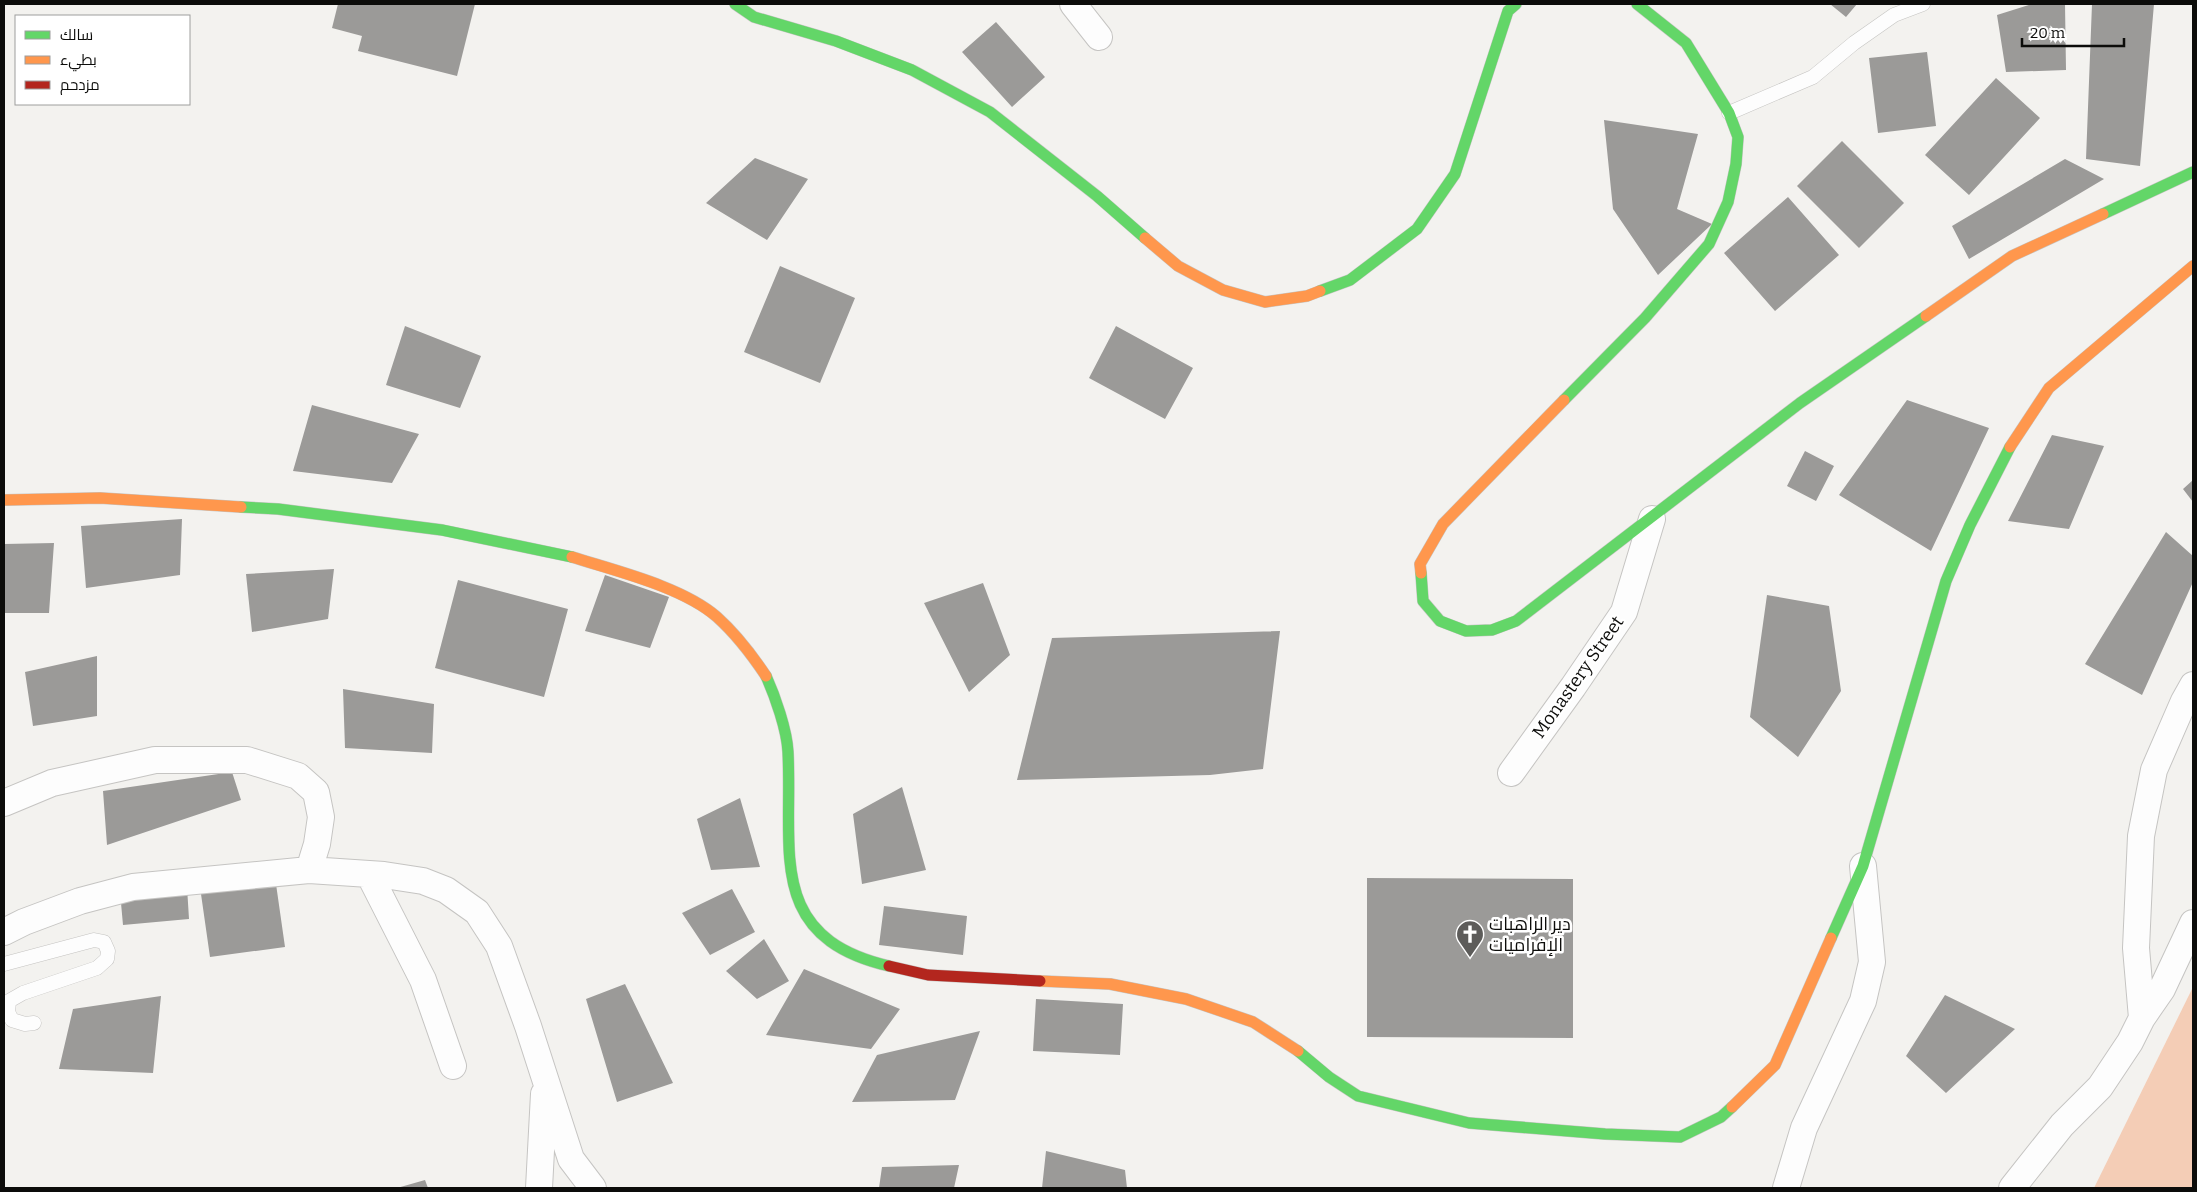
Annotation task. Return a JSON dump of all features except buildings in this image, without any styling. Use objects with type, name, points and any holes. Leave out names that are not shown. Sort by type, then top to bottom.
[{"type":"street","points":[[735,4],[754,17],[836,41],[912,70],[990,112],[1097,196],[1178,266],[1222,290],[1265,302],[1307,296],[1350,280],[1417,229],[1455,174],[1508,11],[1516,4]]},
{"type":"street","points":[[1073,4],[1100,37]]},
{"type":"street","points":[[1637,4],[1686,43],[1729,113],[1738,137],[1736,164],[1728,202],[1709,244],[1646,318],[1443,524],[1420,564],[1423,600],[1440,621],[1466,630],[1492,630],[1516,621],[1652,519],[1800,404],[2012,256],[2193,172]]},
{"type":"street","points":[[4,500],[100,498],[278,509],[442,530],[561,553],[674,590],[716,616],[751,654],[766,677],[778,708],[788,750],[789,848],[793,885],[799,906],[816,929],[828,940],[868,961],[928,975],[1110,984],[1186,999],[1253,1022],[1298,1050],[1329,1077],[1358,1096],[1469,1123],[1605,1134],[1680,1137],[1721,1117],[1775,1065],[1863,866],[1946,581],[1970,525],[2007,451],[2049,388],[2193,266]]},
{"type":"street","name":"Monastery Street","points":[[1511,773],[1624,612],[1652,519]]},
{"type":"street","points":[[2142,1018],[2136,948],[2141,836],[2154,770],[2184,700],[2193,685]]},
{"type":"street","points":[[4,802],[52,783],[155,760],[247,760],[298,776],[316,792],[320,816],[317,844],[309,870]]},
{"type":"street","points":[[1786,1188],[1804,1128],[1863,1001],[1872,962],[1863,866]]},
{"type":"street","points":[[4,932],[80,900],[133,887],[309,870],[369,874],[423,882],[446,890],[477,912],[499,946],[571,1159],[594,1188]]},
{"type":"street","points":[[369,874],[423,980],[453,1066]]},
{"type":"street","points":[[2012,1188],[2062,1125],[2100,1087],[2162,989],[2193,923]]},
{"type":"street","points":[[540,1188],[545,1079]]},
{"type":"lane","points":[[1729,113],[1813,77],[1854,43],[1894,15],[1923,4]]},
{"type":"lane","points":[[4,964],[94,940],[104,942],[107,959],[97,968],[23,992],[9,1001],[8,1012],[12,1020],[25,1024],[34,1023]]},
{"type":"shaded area","points":[[2193,987],[2193,1188],[2094,1188]]},
{"type":"traffic: fast","points":[[735,4],[754,17],[836,41],[912,70],[990,112],[1097,196],[1145,238]]},
{"type":"traffic: fast","points":[[1320,291],[1350,280],[1417,229],[1455,174],[1508,11],[1516,4]]},
{"type":"traffic: fast","points":[[1564,400],[1645,318],[1709,244],[1728,202],[1736,164],[1738,137],[1729,113],[1686,43],[1637,4]]},
{"type":"traffic: fast","points":[[2103,214],[2193,172]]},
{"type":"traffic: fast","points":[[1421,573],[1423,601],[1440,621],[1466,631],[1492,630],[1516,621],[1800,403],[1926,316]]},
{"type":"traffic: fast","points":[[1831,938],[1863,866],[1946,581],[1970,525],[2010,447]]},
{"type":"traffic: fast","points":[[241,507],[278,509],[442,530],[572,557]]},
{"type":"traffic: fast","points":[[766,676],[780,713],[787,743],[789,856],[794,885],[804,912],[822,934],[849,953],[889,966]]},
{"type":"traffic: fast","points":[[1298,1051],[1329,1077],[1358,1096],[1469,1123],[1605,1134],[1680,1137],[1721,1117],[1732,1107]]},
{"type":"traffic: slow","points":[[1926,316],[2012,256],[2103,214]]},
{"type":"traffic: slow","points":[[1145,238],[1178,266],[1223,290],[1265,302],[1307,296],[1320,291]]},
{"type":"traffic: slow","points":[[2010,447],[2049,388],[2193,266]]},
{"type":"traffic: slow","points":[[1421,573],[1420,564],[1443,524],[1564,400]]},
{"type":"traffic: slow","points":[[4,500],[100,498],[241,507]]},
{"type":"traffic: slow","points":[[572,557],[648,581],[703,606],[731,630],[766,676]]},
{"type":"traffic: slow","points":[[1732,1107],[1775,1065],[1831,938]]},
{"type":"traffic: slow","points":[[1040,981],[1110,984],[1186,999],[1253,1022],[1298,1051]]},
{"type":"traffic: jam","points":[[889,966],[928,975],[1040,981]]},
{"type":"place","name":"دير الراهبات الإفراميات","points":[[1470,958]]}]
